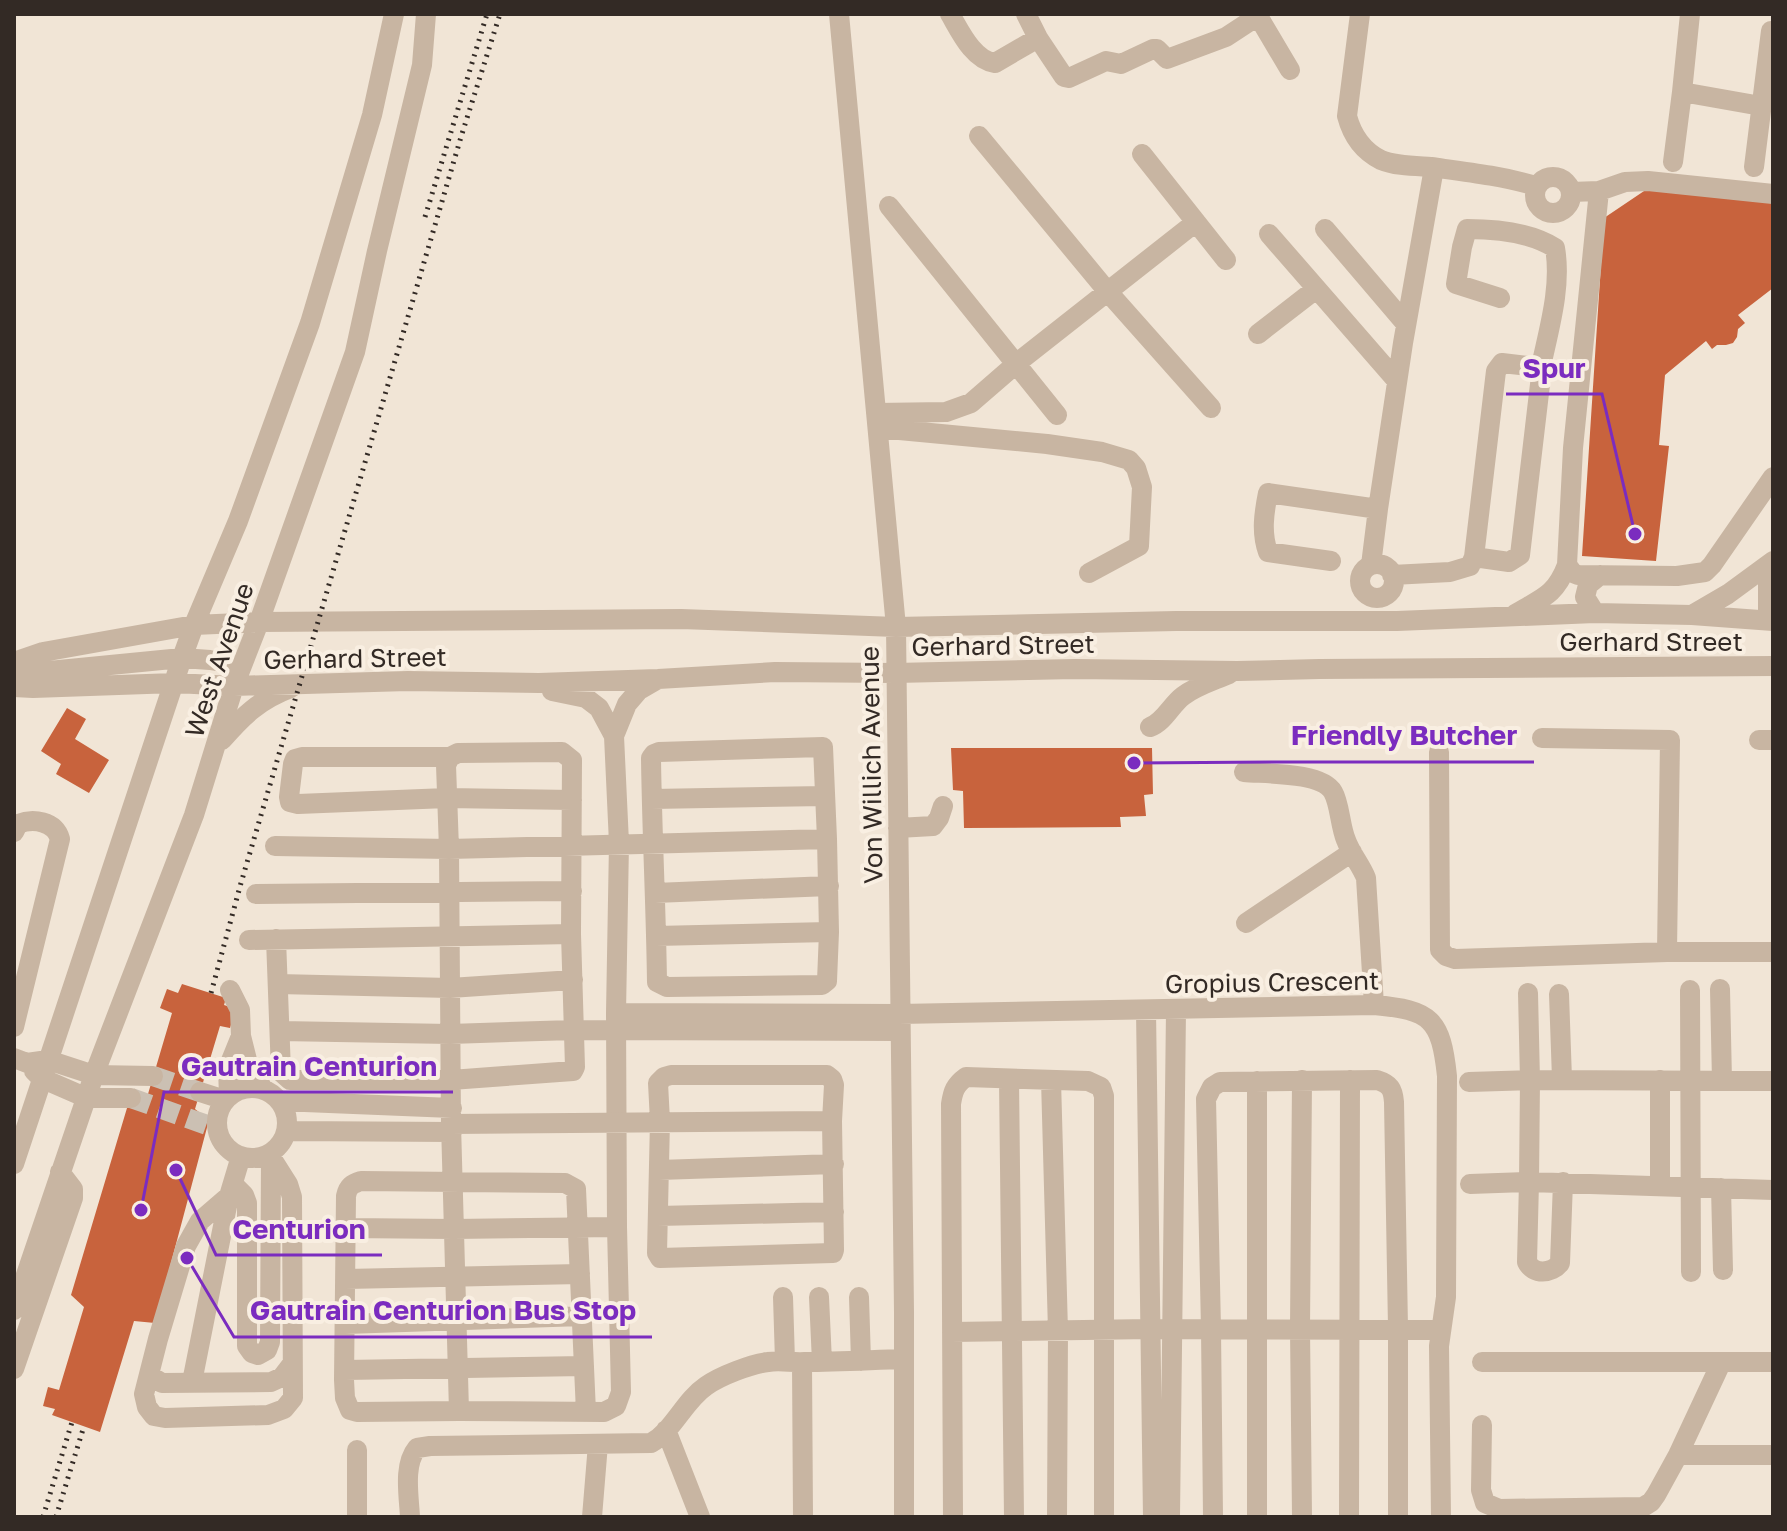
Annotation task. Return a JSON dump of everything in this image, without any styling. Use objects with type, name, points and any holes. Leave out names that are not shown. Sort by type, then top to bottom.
[{"type":"street","name":"West Avenue","points":[[14,1164],[182,658],[238,521],[310,323],[368,130],[394,14]]},
{"type":"street","name":"West Avenue","points":[[14,1310],[94,1075],[190,827],[234,686],[355,352],[422,65],[426,14]]},
{"type":"street","name":"Von Willich Avenue","points":[[839,14],[896,627],[904,1517]]},
{"type":"street","points":[[950,14],[973,50],[990,63],[1038,38]]},
{"type":"street","points":[[1026,14],[1064,77],[1069,78],[1106,61],[1121,64],[1153,49],[1167,59],[1226,37],[1257,15],[1290,70]]},
{"type":"street","points":[[1360,14],[1347,116],[1358,141],[1367,150],[1384,162],[1503,177],[1536,186]]},
{"type":"street","points":[[1673,162],[1690,14]]},
{"type":"street","points":[[1754,167],[1772,25]]},
{"type":"street","points":[[1682,92],[1761,106]]},
{"type":"street","points":[[979,136],[1108,292],[1211,408]]},
{"type":"street","points":[[1142,154],[1226,260]]},
{"type":"street","points":[[1371,565],[1406,324],[1434,168]]},
{"type":"street","points":[[1556,177],[1566,182],[1571,192],[1567,207],[1550,213],[1540,208],[1534,194],[1536,186],[1545,178],[1556,177]]},
{"type":"street","points":[[1571,192],[1599,191],[1625,182],[1648,181],[1773,194]]},
{"type":"street","points":[[1512,616],[1550,594],[1562,579],[1567,565],[1573,448],[1599,191]]},
{"type":"street","points":[[889,206],[1057,415]]},
{"type":"street","points":[[877,420],[954,410],[971,403],[1196,222]]},
{"type":"street","points":[[1325,229],[1406,324]]},
{"type":"street","points":[[1474,557],[1509,562],[1520,555],[1540,371],[1558,266],[1555,248],[1541,239],[1491,229],[1467,229],[1456,284],[1500,298]]},
{"type":"street","points":[[1269,234],[1397,381]]},
{"type":"street","points":[[1258,334],[1316,289]]},
{"type":"street","points":[[1392,575],[1458,571],[1470,566],[1474,557],[1496,371],[1502,363],[1510,363],[1537,367],[1540,371]]},
{"type":"street","points":[[877,420],[1102,452],[1129,460],[1136,468],[1142,487],[1139,546],[1089,573]]},
{"type":"street","points":[[1567,565],[1578,575],[1677,576],[1708,570],[1773,477]]},
{"type":"street","points":[[1331,561],[1268,552],[1264,516],[1268,493],[1378,509]]},
{"type":"street","points":[[1692,615],[1773,563]]},
{"type":"street","points":[[1770,621],[1768,585],[1773,563]]},
{"type":"street","points":[[1326,622],[1373,594],[1390,592],[1392,575],[1381,565],[1371,565],[1363,570],[1360,583],[1373,594],[1397,621]]},
{"type":"street","points":[[1595,613],[1585,597],[1585,591],[1600,575]]},
{"type":"street","name":"Gerhard Street","points":[[14,664],[43,652],[194,625],[259,622],[681,619],[896,627],[1176,621],[1397,621],[1595,613],[1692,615],[1770,621]]},
{"type":"street","points":[[14,664],[49,671],[182,658],[222,662],[230,669],[234,686]]},
{"type":"street","name":"Gerhard Street","points":[[14,687],[408,681],[539,683],[775,672],[1773,666]]},
{"type":"street","points":[[1150,727],[1157,724],[1174,704],[1195,687],[1237,671]]},
{"type":"street","points":[[586,1412],[576,1189],[565,1183],[361,1181],[347,1188],[346,1196],[345,1398],[348,1408],[354,1412],[586,1412],[611,1410],[616,1406],[620,1399],[616,1021],[619,843],[614,736],[627,704],[639,690],[658,679]]},
{"type":"street","points":[[217,745],[254,707],[272,695],[306,683]]},
{"type":"street","points":[[539,683],[549,690],[586,698],[599,708],[614,736]]},
{"type":"street","points":[[1542,738],[1670,740],[1667,952]]},
{"type":"street","points":[[821,746],[825,749],[829,886],[827,981],[822,985],[667,987],[657,982],[652,799],[651,758],[659,752],[821,746]]},
{"type":"street","points":[[276,939],[281,1072],[290,1080],[451,1080],[573,1071],[572,760],[562,752],[458,753],[450,757],[302,757],[295,759],[293,764],[289,797],[290,802],[298,804],[447,798],[572,800]]},
{"type":"street","points":[[1439,752],[1442,954],[1455,959],[1773,952]]},
{"type":"street","points":[[450,757],[446,765],[459,1411]]},
{"type":"street","points":[[1244,772],[1314,778],[1334,792],[1345,839],[1366,878],[1374,1005]]},
{"type":"street","points":[[652,799],[825,796]]},
{"type":"street","points":[[898,828],[933,826],[943,806]]},
{"type":"street","points":[[14,832],[18,824],[29,821],[56,829],[60,839],[14,1027]]},
{"type":"street","points":[[275,846],[449,849],[827,839]]},
{"type":"street","points":[[1246,923],[1352,852]]},
{"type":"street","points":[[655,893],[829,886]]},
{"type":"street","points":[[256,894],[572,891]]},
{"type":"street","points":[[656,936],[829,932]]},
{"type":"street","points":[[249,940],[571,934]]},
{"type":"street","points":[[278,984],[450,988],[573,980]]},
{"type":"street","points":[[1720,989],[1722,1081]]},
{"type":"street","points":[[230,990],[240,1010],[241,1036],[248,1064],[285,1110],[287,1120],[287,1131],[270,1156],[270,1342],[267,1350],[258,1355],[247,1346],[247,1203],[240,1190],[231,1190],[200,1221],[189,1237],[144,1394],[154,1416],[268,1415],[284,1409],[293,1398],[292,1197],[288,1184],[270,1156]]},
{"type":"street","points":[[1690,990],[1691,1272]]},
{"type":"street","points":[[1528,993],[1527,1262],[1530,1269],[1535,1271],[1551,1270],[1560,1263],[1563,1182]]},
{"type":"street","points":[[1559,994],[1562,1079]]},
{"type":"street","name":"Gropius Crescent","points":[[280,1031],[450,1034],[573,1030],[616,1021],[900,1022],[1146,1010],[1374,1005],[1420,1013],[1438,1031],[1447,1076],[1446,1297],[1439,1346],[1441,1517]]},
{"type":"street","points":[[1146,1010],[1153,1517]]},
{"type":"street","points":[[1170,1517],[1176,1010]]},
{"type":"street","points":[[227,1098],[228,1068],[241,1036]]},
{"type":"street","points":[[20,1061],[45,1069],[94,1075],[153,1076]]},
{"type":"street","points":[[45,1069],[87,1098],[131,1098]]},
{"type":"street","points":[[671,1075],[827,1075],[834,1085],[833,1253],[660,1258],[657,1253],[660,1121],[658,1083],[671,1075]]},
{"type":"street","points":[[953,1517],[952,1092],[966,1077],[1088,1081],[1101,1087],[1104,1096],[1104,1517]]},
{"type":"street","points":[[1009,1079],[1014,1517]]},
{"type":"street","points":[[1469,1082],[1562,1079],[1773,1081]]},
{"type":"street","points":[[1051,1080],[1058,1331],[1057,1517]]},
{"type":"street","points":[[1302,1080],[1302,1517]]},
{"type":"street","points":[[1349,1517],[1350,1080]]},
{"type":"street","points":[[1213,1517],[1206,1099],[1212,1087],[1220,1082],[1377,1080],[1387,1083],[1393,1090],[1398,1517]]},
{"type":"street","points":[[1660,1080],[1660,1186]]},
{"type":"street","points":[[1257,1081],[1257,1517]]},
{"type":"street","points":[[270,1156],[241,1156],[228,1148],[213,1127],[227,1098],[242,1089],[252,1087],[271,1095],[452,1121]]},
{"type":"street","points":[[200,1092],[227,1098]]},
{"type":"street","points":[[287,1131],[452,1121],[832,1121]]},
{"type":"street","points":[[192,1382],[231,1190],[241,1156]]},
{"type":"street","points":[[659,1170],[834,1164]]},
{"type":"street","points":[[14,1369],[73,1198],[73,1189],[60,1172]]},
{"type":"street","points":[[1470,1184],[1563,1182],[1773,1190]]},
{"type":"street","points":[[1721,1188],[1723,1270]]},
{"type":"street","points":[[658,1216],[834,1212]]},
{"type":"street","points":[[346,1228],[617,1227]]},
{"type":"street","points":[[346,1279],[580,1274]]},
{"type":"street","points":[[783,1297],[803,1362]]},
{"type":"street","points":[[803,1517],[803,1362],[819,1297]]},
{"type":"street","points":[[859,1297],[861,1361]]},
{"type":"street","points":[[345,1324],[582,1316]]},
{"type":"street","points":[[952,1332],[1441,1330]]},
{"type":"street","points":[[410,1517],[409,1471],[417,1448],[651,1443],[666,1430],[691,1398],[711,1383],[753,1365],[766,1362],[903,1359]]},
{"type":"street","points":[[1482,1362],[1773,1362]]},
{"type":"street","points":[[1482,1425],[1481,1490],[1485,1503],[1499,1509],[1571,1512],[1646,1506],[1654,1499],[1678,1455],[1721,1363]]},
{"type":"street","points":[[149,1375],[162,1383],[271,1382],[282,1377],[292,1364]]},
{"type":"street","points":[[345,1370],[584,1366]]},
{"type":"street","points":[[666,1430],[700,1517]]},
{"type":"street","points":[[592,1517],[598,1444]]},
{"type":"street","points":[[357,1450],[357,1517]]},
{"type":"street","points":[[1678,1455],[1773,1455]]},
{"type":"building","points":[[1650,187],[1773,202],[1773,288],[1738,315],[1745,323],[1738,329],[1733,343],[1717,345],[1712,349],[1706,341],[1665,375],[1659,445],[1669,446],[1656,561],[1582,556],[1604,218]]},
{"type":"building","points":[[67,708],[86,719],[75,739],[109,760],[89,793],[56,774],[61,764],[41,751]]},
{"type":"building","points":[[951,748],[1152,748],[1153,794],[1144,795],[1146,816],[1120,817],[1121,827],[964,828],[963,791],[953,790]]},
{"type":"building","points":[[182,984],[226,998],[224,1005],[236,1009],[230,1028],[220,1026],[195,1109],[209,1120],[155,1323],[134,1321],[100,1432],[52,1415],[55,1409],[43,1406],[48,1387],[59,1390],[84,1307],[71,1295],[130,1098],[148,1094],[172,1013],[160,1008],[167,989],[178,993]]},
{"type":"tunnel","points":[[153,1076],[200,1092]]},
{"type":"tunnel","points":[[131,1098],[207,1125]]},
{"type":"railway","points":[[425,217],[487,14]]},
{"type":"railway","points":[[211,993],[461,137],[500,14]]},
{"type":"railway","points":[[43,1517],[72,1422]]},
{"type":"railway","points":[[56,1517],[84,1426]]},
{"type":"place","name":"Spur","points":[[1635,534]]},
{"type":"place","name":"Friendly Butcher","points":[[1134,763]]},
{"type":"place","name":"Centurion","points":[[176,1170]]},
{"type":"place","name":"Gautrain Centurion","points":[[141,1210]]},
{"type":"place","name":"Gautrain Centurion Bus Stop","points":[[187,1258]]}]
